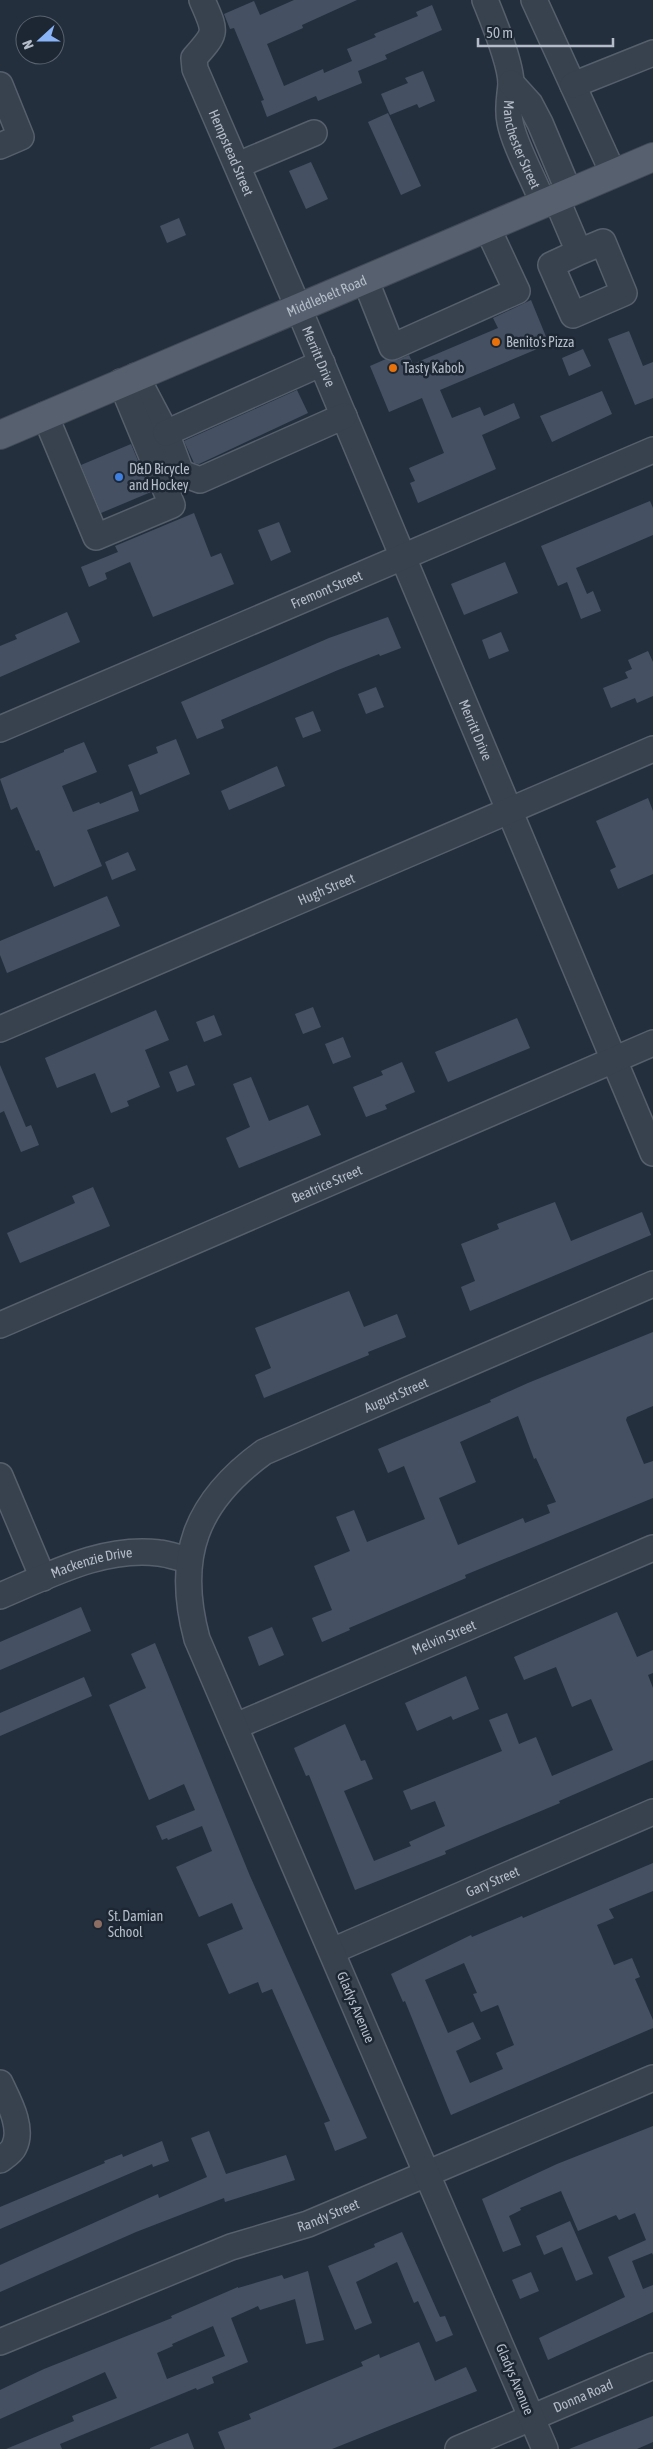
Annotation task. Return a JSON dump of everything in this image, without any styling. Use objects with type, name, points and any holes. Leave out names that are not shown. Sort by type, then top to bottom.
[{"type":"main road","name":"Middlebelt Road","points":[[0,435],[653,157]]},
{"type":"street","name":"Hempstead Street","points":[[202,0],[214,27],[213,34],[194,58],[195,69],[298,307]]},
{"type":"street","name":"Manchester Street","points":[[484,0],[495,26],[511,83],[530,104],[556,198],[579,252]]},
{"type":"street","points":[[534,0],[613,173]]},
{"type":"street","points":[[573,85],[653,53]]},
{"type":"street","points":[[0,85],[21,137],[0,146]]},
{"type":"street","points":[[238,165],[314,133]]},
{"type":"street","points":[[365,279],[392,347],[517,291],[487,227]]},
{"type":"street","name":"Merritt Drive","points":[[298,307],[653,1153]]},
{"type":"street","points":[[166,433],[322,363]]},
{"type":"street","points":[[45,415],[96,537],[172,505],[129,379]]},
{"type":"street","points":[[129,379],[166,433],[181,473],[200,480],[344,416]]},
{"type":"street","name":"Fremont Street","points":[[0,729],[653,450]]},
{"type":"street","name":"Hugh Street","points":[[0,1028],[653,749]]},
{"type":"street","name":"Beatrice Street","points":[[0,1324],[653,1043]]},
{"type":"street","name":"August Street","points":[[189,1560],[198,1528],[215,1496],[239,1469],[264,1452],[653,1284]]},
{"type":"street","name":"Mackenzie Drive","points":[[0,1476],[43,1578],[88,1560],[118,1553],[160,1553],[189,1560]]},
{"type":"street","name":"Melvin Street","points":[[236,1726],[653,1548]]},
{"type":"street","name":"Gladys Avenue","points":[[189,1560],[187,1592],[189,1610],[197,1639],[545,2449]]},
{"type":"street","points":[[0,1596],[43,1578]]},
{"type":"street","name":"Gary Street","points":[[332,1951],[653,1812]]},
{"type":"street","name":"Randy Street","points":[[0,2342],[231,2247],[308,2224],[653,2078]]},
{"type":"street","points":[[0,2083],[11,2109],[16,2139],[14,2148],[0,2160]]},
{"type":"street","name":"Donna Road","points":[[458,2449],[653,2366]]},
{"type":"building","points":[[294,0],[357,0],[302,25],[303,28],[267,44],[284,86],[323,69],[324,73],[352,61],[347,49],[376,37],[374,34],[418,16],[416,12],[432,5],[442,30],[385,55],[387,59],[358,71],[362,83],[318,101],[316,96],[267,117],[261,101],[264,100],[234,28],[230,29],[224,14],[254,1],[260,15]]},
{"type":"building","points":[[423,71],[435,101],[419,108],[417,104],[390,115],[381,94],[408,83],[405,78]]},
{"type":"building","points":[[388,113],[421,186],[401,195],[368,122]]},
{"type":"building","points":[[311,162],[328,199],[306,209],[289,171]]},
{"type":"building","points":[[179,218],[186,235],[167,243],[160,226]]},
{"type":"building","points":[[531,300],[549,344],[440,390],[452,418],[480,407],[484,416],[514,403],[520,418],[482,435],[496,469],[418,503],[410,483],[415,481],[409,468],[444,453],[422,398],[389,412],[370,366],[386,359],[397,360],[409,355],[413,364],[498,328],[493,318]]},
{"type":"building","points":[[629,331],[643,366],[653,362],[653,398],[635,405],[608,339]]},
{"type":"building","points":[[583,349],[591,366],[569,376],[562,358]]},
{"type":"building","points":[[297,390],[308,413],[199,464],[194,463],[184,441]]},
{"type":"building","points":[[602,391],[612,414],[552,442],[540,416]]},
{"type":"building","name":"D&D Bicycle and Hockey","points":[[131,444],[151,492],[101,513],[81,465]]},
{"type":"building","points":[[650,501],[653,508],[653,535],[576,568],[587,594],[593,591],[601,611],[581,619],[567,582],[558,586],[541,546]]},
{"type":"building","points":[[194,513],[211,557],[221,553],[234,584],[153,617],[130,562],[105,573],[107,579],[89,587],[81,567],[118,552],[115,546]]},
{"type":"building","points":[[279,522],[291,552],[271,561],[258,530]]},
{"type":"building","points":[[505,562],[518,593],[464,615],[451,584]]},
{"type":"building","points":[[67,612],[80,642],[0,677],[0,646],[17,639],[15,635]]},
{"type":"building","points":[[388,617],[401,648],[380,656],[379,654],[338,670],[221,720],[224,728],[197,739],[181,702],[329,638]]},
{"type":"building","points":[[501,632],[509,651],[489,659],[482,640]]},
{"type":"building","points":[[648,651],[653,662],[653,696],[637,703],[635,698],[611,708],[603,688],[628,678],[625,672],[632,669],[628,660]]},
{"type":"building","points":[[376,687],[384,707],[366,714],[358,694]]},
{"type":"building","points":[[313,711],[321,731],[303,738],[295,718]]},
{"type":"building","points":[[176,739],[190,774],[140,795],[128,765],[158,753],[156,747]]},
{"type":"building","points":[[84,742],[97,772],[62,786],[73,812],[99,802],[100,804],[132,791],[139,811],[87,830],[102,866],[54,887],[39,850],[36,851],[17,807],[11,810],[0,779]]},
{"type":"building","points":[[277,766],[285,786],[229,810],[221,791]]},
{"type":"building","points":[[648,798],[653,811],[653,874],[618,889],[610,870],[616,867],[596,821]]},
{"type":"building","points":[[128,852],[136,870],[112,880],[105,862]]},
{"type":"building","points":[[107,896],[120,926],[7,973],[0,955],[0,941]]},
{"type":"building","points":[[313,1007],[321,1027],[303,1034],[295,1014]]},
{"type":"building","points":[[156,1010],[169,1040],[145,1050],[160,1087],[127,1101],[129,1106],[111,1113],[95,1073],[57,1088],[45,1058]]},
{"type":"building","points":[[214,1015],[222,1035],[204,1042],[196,1022]]},
{"type":"building","points":[[517,1018],[530,1048],[448,1082],[435,1052]]},
{"type":"building","points":[[343,1037],[351,1057],[333,1064],[325,1044]]},
{"type":"building","points":[[402,1062],[415,1092],[385,1105],[387,1109],[366,1117],[353,1087],[383,1075],[381,1071]]},
{"type":"building","points":[[0,1065],[26,1127],[31,1125],[39,1145],[21,1152],[4,1111],[0,1113]]},
{"type":"building","points":[[187,1065],[195,1085],[177,1092],[169,1072]]},
{"type":"building","points":[[251,1077],[269,1121],[308,1105],[321,1135],[239,1168],[226,1138],[250,1127],[233,1084]]},
{"type":"building","points":[[93,1187],[110,1226],[20,1263],[7,1233],[75,1203],[72,1196]]},
{"type":"building","points":[[555,1202],[571,1241],[642,1212],[651,1235],[470,1311],[461,1287],[475,1281],[461,1244],[499,1229],[497,1224]]},
{"type":"building","points":[[349,1291],[364,1327],[397,1314],[406,1337],[368,1352],[369,1355],[264,1398],[255,1375],[271,1368],[255,1328]]},
{"type":"building","points":[[653,1332],[653,1406],[627,1417],[626,1420],[644,1464],[653,1461],[653,1498],[465,1575],[466,1578],[349,1628],[350,1630],[322,1642],[312,1618],[332,1610],[314,1566],[350,1551],[336,1517],[354,1510],[367,1542],[425,1519],[404,1466],[388,1473],[378,1449],[491,1402],[490,1400]],"holes":[[[518,1416],[534,1459],[536,1458],[556,1502],[547,1505],[550,1513],[525,1523],[523,1518],[458,1545],[439,1498],[476,1482],[460,1442]]]},
{"type":"building","points":[[81,1607],[91,1631],[0,1670],[0,1642]]},
{"type":"building","points":[[617,1612],[637,1657],[653,1650],[653,1673],[648,1675],[653,1688],[653,1760],[559,1801],[560,1803],[445,1851],[446,1854],[355,1890],[309,1775],[306,1776],[294,1748],[345,1724],[361,1761],[365,1760],[373,1779],[344,1791],[374,1861],[411,1846],[409,1842],[445,1826],[435,1801],[411,1810],[403,1791],[502,1751],[489,1720],[507,1713],[519,1744],[536,1737],[552,1776],[613,1750],[591,1699],[572,1707],[556,1667],[524,1680],[514,1657]]},
{"type":"building","points":[[272,1627],[284,1655],[259,1666],[248,1637]]},
{"type":"building","points":[[155,1643],[250,1876],[367,2138],[335,2151],[324,2123],[330,2121],[272,1989],[262,1993],[258,1982],[229,1994],[207,1944],[243,1929],[232,1903],[199,1917],[176,1867],[212,1851],[202,1826],[168,1840],[167,1838],[162,1840],[156,1826],[195,1810],[184,1784],[149,1800],[109,1705],[146,1688],[131,1654]]},
{"type":"building","points":[[466,1676],[479,1709],[453,1720],[451,1716],[417,1731],[405,1703]]},
{"type":"building","points":[[84,1677],[92,1696],[0,1736],[0,1713]]},
{"type":"building","points":[[653,1863],[653,1891],[609,1909],[614,1918],[597,1925],[614,1965],[632,1958],[640,1977],[635,1979],[653,2020],[653,2028],[451,2115],[405,2001],[403,2002],[391,1974],[471,1935],[472,1937],[522,1916],[523,1918]],"holes":[[[464,1963],[477,1993],[473,1994],[481,2012],[498,2005],[514,2045],[496,2053],[503,2069],[470,2083],[456,2051],[481,2039],[473,2022],[448,2033],[425,1980]]]},
{"type":"building","points":[[653,2126],[653,2255],[652,2253],[632,2261],[643,2289],[653,2285],[653,2312],[548,2360],[539,2338],[625,2297],[608,2257],[646,2240],[635,2213],[619,2220],[616,2215],[578,2231],[561,2191],[520,2208],[521,2210],[509,2216],[521,2245],[503,2252],[482,2199],[557,2164]]},
{"type":"building","points":[[209,2131],[226,2174],[286,2155],[295,2180],[225,2202],[224,2198],[136,2232],[0,2292],[0,2265],[158,2194],[159,2198],[207,2177],[191,2138]]},
{"type":"building","points":[[162,2141],[169,2161],[153,2167],[152,2164],[0,2229],[0,2207],[105,2163],[104,2161],[122,2154],[123,2157]]},
{"type":"building","points":[[570,2221],[593,2274],[576,2281],[562,2247],[544,2255],[536,2236]]},
{"type":"building","points":[[402,2232],[440,2317],[445,2316],[453,2335],[436,2342],[418,2301],[414,2303],[397,2262],[356,2282],[372,2323],[355,2330],[328,2266],[375,2247],[374,2244]]},
{"type":"building","points":[[308,2271],[324,2340],[306,2344],[295,2299],[260,2310],[258,2306],[231,2318],[248,2362],[212,2377],[214,2383],[197,2390],[196,2388],[60,2444],[62,2449],[6,2449],[74,2421],[72,2416],[117,2398],[105,2372],[0,2419],[0,2390],[44,2369],[172,2318],[171,2316],[238,2287],[282,2275],[284,2279]],"holes":[[[213,2326],[225,2356],[167,2379],[157,2353],[173,2346],[172,2344]]]},
{"type":"building","points":[[531,2272],[539,2291],[520,2299],[512,2280]]},
{"type":"building","points":[[419,2342],[435,2381],[466,2367],[477,2391],[332,2449],[225,2449],[218,2432],[251,2419],[249,2414],[363,2366],[361,2362],[379,2354],[380,2358]]},
{"type":"building","points":[[653,2416],[653,2442],[637,2449],[569,2449]]},
{"type":"building","points":[[188,2433],[194,2449],[150,2449],[150,2448]]},
{"type":"place","name":"Benito's Pizza","points":[[496,342]]},
{"type":"place","name":"Tasty Kabob","points":[[393,368]]},
{"type":"place","name":"D&D Bicycle and Hockey","points":[[119,477]]},
{"type":"place","name":"St. Damian School","points":[[98,1924]]}]
